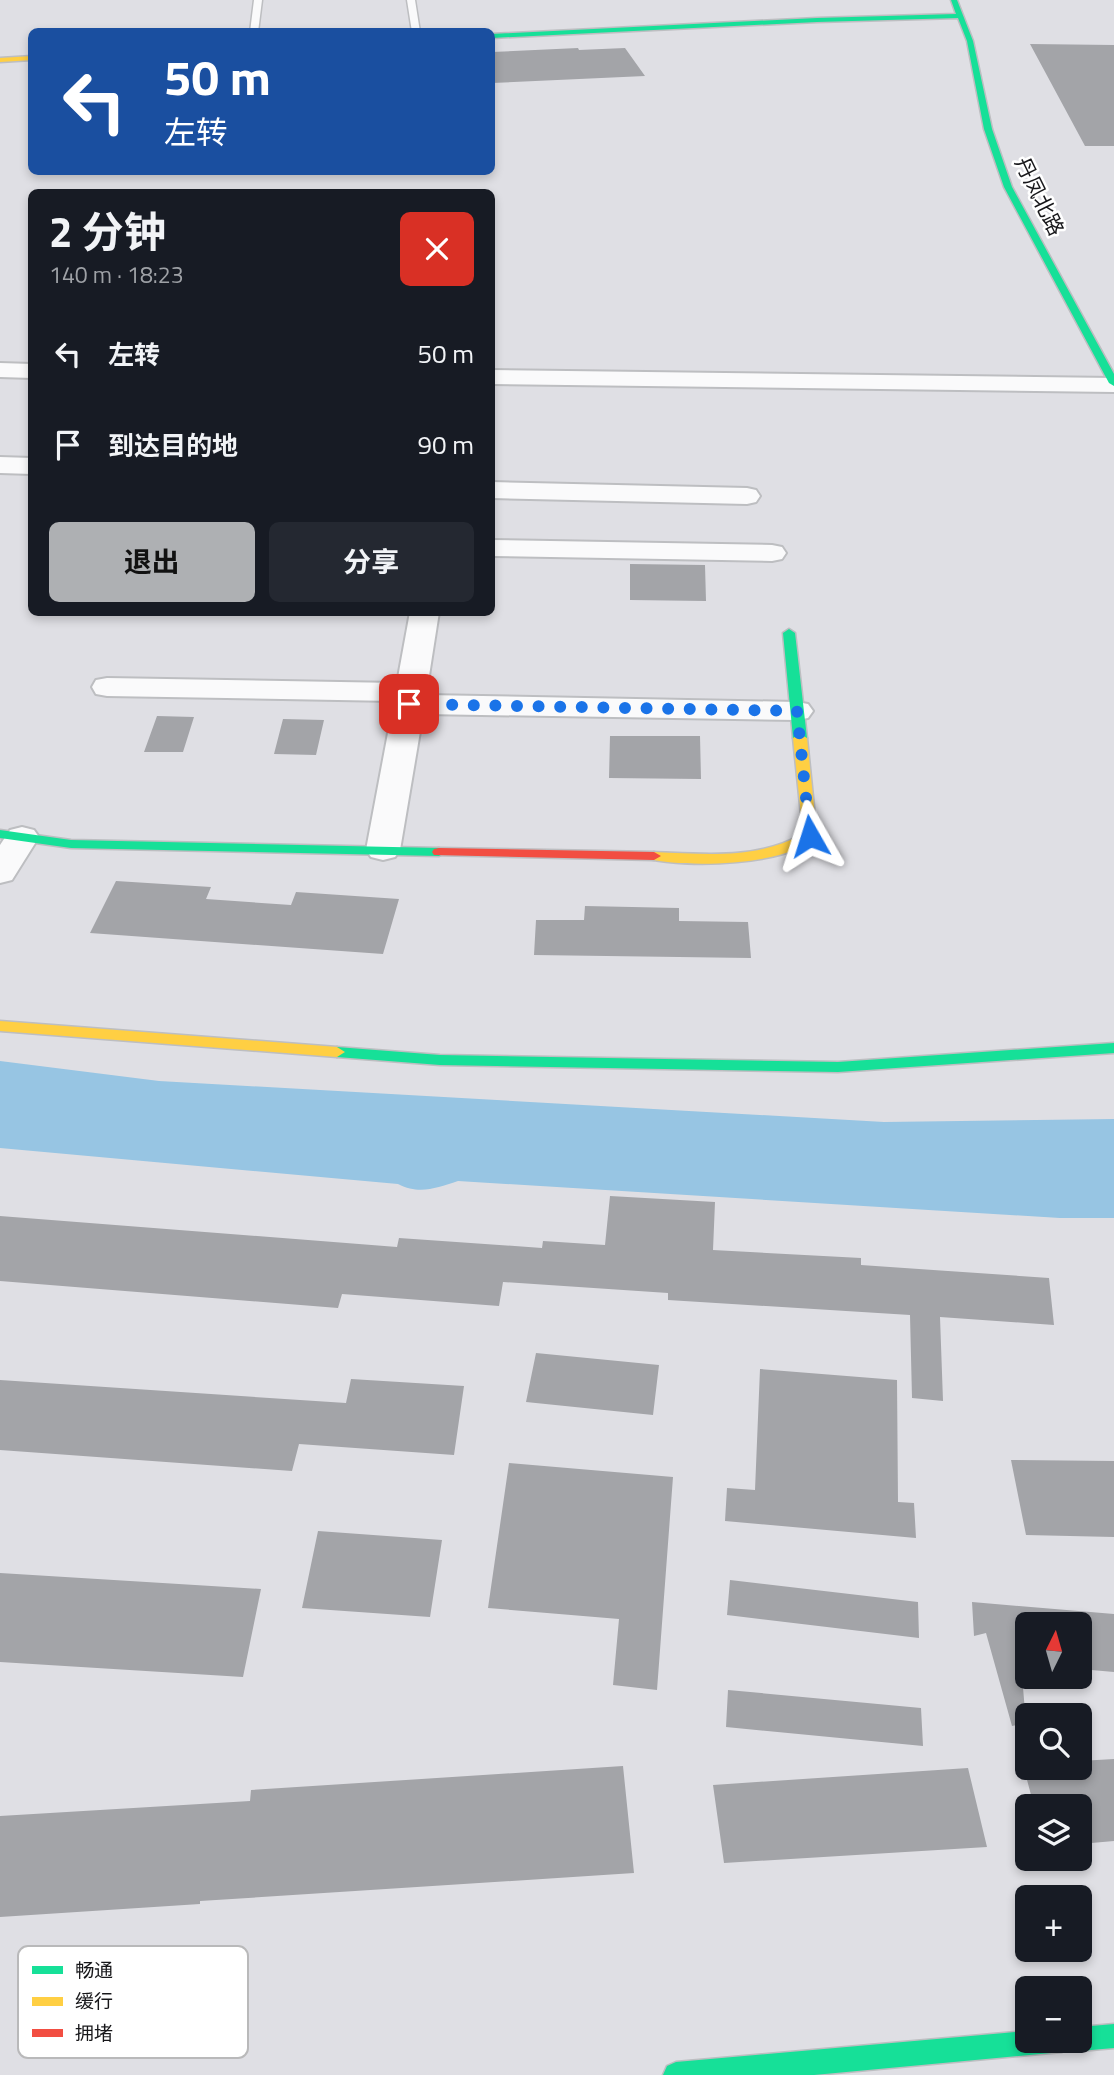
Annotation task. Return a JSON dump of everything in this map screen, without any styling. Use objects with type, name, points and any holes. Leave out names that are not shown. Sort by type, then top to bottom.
[{"type":"main road","name":"丹凤北路","points":[[954,0],[970,41],[988,129],[1008,187],[1114,384]]},
{"type":"main road","points":[[495,36],[817,20],[960,16],[978,4]]},
{"type":"main road","points":[[0,60],[28,58]]},
{"type":"main road","points":[[11,836],[71,844],[738,858],[771,855],[793,849],[810,836],[789,632]]},
{"type":"main road","points":[[0,1026],[440,1060],[838,1067],[1114,1048]]},
{"type":"main road","points":[[1092,2038],[1114,2036]]},
{"type":"main road","points":[[676,2075],[1015,2044]]},
{"type":"street","points":[[0,370],[28,371]]},
{"type":"street","points":[[495,377],[1114,384]]},
{"type":"street","points":[[0,465],[28,466]]},
{"type":"street","points":[[495,490],[747,496]]},
{"type":"street","points":[[495,548],[772,553]]},
{"type":"street","points":[[383,850],[424,616]]},
{"type":"street","points":[[107,687],[797,711]]},
{"type":"street","points":[[0,873],[11,836]]},
{"type":"lane","points":[[254,28],[258,0]]},
{"type":"lane","points":[[411,0],[415,28]]},
{"type":"water","points":[[0,1061],[159,1081],[884,1122],[1114,1119],[1114,1218],[1060,1218],[458,1181],[421,1190],[398,1184],[0,1148]]},
{"type":"building","points":[[1030,44],[1114,45],[1114,146],[1085,146]]},
{"type":"building","points":[[625,48],[645,76],[495,83],[495,52]]},
{"type":"building","points":[[630,564],[705,565],[706,601],[630,600]]},
{"type":"building","points":[[157,716],[194,717],[183,752],[144,752]]},
{"type":"building","points":[[283,719],[324,720],[316,755],[274,754]]},
{"type":"building","points":[[610,736],[700,736],[701,779],[609,778]]},
{"type":"building","points":[[116,881],[211,887],[206,899],[291,905],[296,892],[399,899],[383,954],[90,933]]},
{"type":"building","points":[[585,906],[679,908],[679,921],[748,922],[751,958],[534,955],[536,920],[584,920]]},
{"type":"building","points":[[610,1196],[715,1202],[713,1250],[861,1258],[861,1265],[1049,1278],[1054,1325],[940,1317],[943,1401],[912,1398],[910,1315],[668,1300],[668,1293],[503,1282],[499,1306],[342,1294],[338,1308],[0,1281],[0,1216],[397,1247],[399,1238],[542,1248],[543,1241],[605,1245]]},
{"type":"building","points":[[536,1353],[659,1365],[653,1415],[526,1402]]},
{"type":"building","points":[[760,1369],[897,1380],[898,1502],[914,1503],[916,1538],[725,1521],[727,1488],[755,1490]]},
{"type":"building","points":[[351,1379],[464,1386],[454,1455],[299,1444],[292,1471],[0,1450],[0,1380],[346,1403]]},
{"type":"building","points":[[1011,1460],[1114,1461],[1114,1537],[1026,1535]]},
{"type":"building","points":[[509,1463],[673,1477],[657,1690],[613,1685],[619,1619],[488,1608]]},
{"type":"building","points":[[318,1531],[442,1540],[430,1617],[302,1608]]},
{"type":"building","points":[[0,1573],[261,1589],[243,1677],[0,1662]]},
{"type":"building","points":[[730,1580],[918,1602],[919,1638],[727,1615]]},
{"type":"building","points":[[972,1602],[1090,1612],[1015,1612],[1015,1689],[1023,1689],[1024,1703],[1015,1703],[1015,1725],[1012,1726],[986,1633],[974,1636]]},
{"type":"building","points":[[1092,1612],[1114,1614],[1114,1672],[1092,1670]]},
{"type":"building","points":[[728,1690],[921,1708],[923,1746],[726,1727]]},
{"type":"building","points":[[1114,1759],[1114,1841],[1092,1843],[1092,1794],[1031,1794],[1027,1780],[1092,1780],[1092,1760]]},
{"type":"building","points":[[623,1766],[634,1873],[200,1901],[200,1904],[0,1917],[0,1816],[250,1801],[251,1790]]},
{"type":"building","points":[[968,1768],[987,1847],[724,1863],[713,1785]]},
{"type":"traffic: fast","points":[[954,0],[970,41],[988,129],[1008,187],[1114,383]]},
{"type":"traffic: fast","points":[[495,36],[817,20],[960,16]]},
{"type":"traffic: fast","points":[[789,633],[800,738]]},
{"type":"traffic: fast","points":[[0,834],[71,844],[439,852]]},
{"type":"traffic: fast","points":[[337,1052],[440,1060],[838,1067],[1114,1048]]},
{"type":"traffic: fast","points":[[1092,2038],[1114,2036]]},
{"type":"traffic: fast","points":[[676,2075],[1015,2044]]},
{"type":"traffic: slow","points":[[0,60],[28,58]]},
{"type":"traffic: slow","points":[[654,856],[754,856],[792,846],[810,836],[800,738]]},
{"type":"traffic: slow","points":[[0,1026],[337,1052]]},
{"type":"traffic: jam","points":[[439,852],[654,856]]},
{"type":"route","points":[[409,704],[797,711],[810,836]]}]
